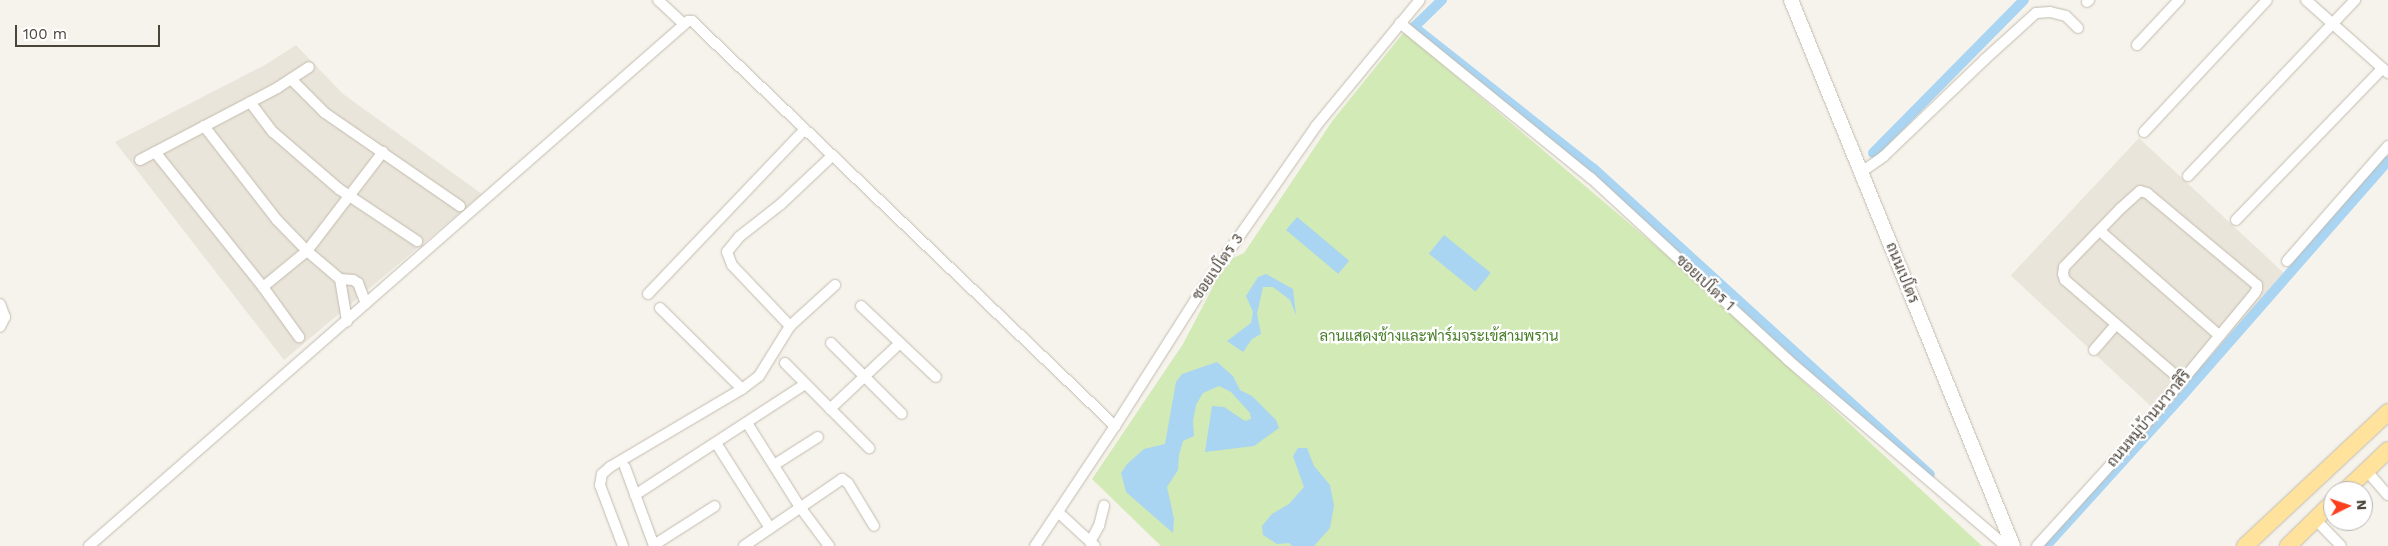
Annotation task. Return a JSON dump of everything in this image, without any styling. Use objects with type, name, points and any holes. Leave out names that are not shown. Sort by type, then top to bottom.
[{"type":"main road","points":[[2245,546],[2388,412]]},
{"type":"main road","points":[[2355,481],[2388,450]]},
{"type":"main road","points":[[2288,546],[2323,511]]},
{"type":"street","points":[[658,0],[683,23]]},
{"type":"street","name":"ซอยเปโตร 3","points":[[1035,546],[1115,426],[1201,291],[1316,126],[1420,0]]},
{"type":"street","name":"ถนนเปโตร","points":[[1791,0],[2013,546]]},
{"type":"street","points":[[2138,45],[2179,0]]},
{"type":"street","points":[[2144,132],[2267,0]]},
{"type":"street","points":[[2236,220],[2385,71],[2306,0]]},
{"type":"street","points":[[2188,176],[2334,25],[2355,0]]},
{"type":"street","points":[[1860,173],[1884,156],[2036,13],[2050,12],[2066,16],[2078,28]]},
{"type":"street","points":[[88,546],[347,321],[683,23],[692,21],[1115,426]]},
{"type":"street","name":"ซอยเปโตร 1","points":[[1400,23],[1591,178],[1788,360],[2006,546]]},
{"type":"street","points":[[140,160],[250,102],[309,67]]},
{"type":"street","points":[[292,78],[325,113],[460,206]]},
{"type":"street","points":[[250,102],[273,132],[349,196],[417,241]]},
{"type":"street","points":[[204,126],[277,220],[306,251],[340,279],[358,283],[366,304]]},
{"type":"street","points":[[648,294],[804,130]]},
{"type":"street","points":[[2286,260],[2388,146]]},
{"type":"street","points":[[155,152],[263,287],[299,337]]},
{"type":"street","points":[[263,287],[306,251],[383,152]]},
{"type":"street","points":[[790,326],[732,265],[727,252],[738,236],[781,204],[832,156]]},
{"type":"street","name":"ถนนหมู่บ้านนาวาสิริ","points":[[2037,546],[2124,450],[2257,289],[2257,285],[2146,193],[2140,191],[2136,194],[2100,230]]},
{"type":"street","points":[[2182,382],[2065,280],[2063,274],[2064,267],[2100,230],[2220,336]]},
{"type":"street","points":[[340,279],[347,321]]},
{"type":"street","points":[[623,546],[600,485],[602,474],[610,467],[742,389],[759,376],[790,326],[835,285]]},
{"type":"street","points":[[0,304],[5,317],[0,327]]},
{"type":"street","points":[[861,306],[936,376]]},
{"type":"street","points":[[660,308],[742,389]]},
{"type":"street","points":[[2094,350],[2116,325]]},
{"type":"street","points":[[831,343],[902,414]]},
{"type":"street","points":[[830,409],[900,343]]},
{"type":"street","points":[[785,363],[869,448]]},
{"type":"street","points":[[635,495],[716,444],[805,384]]},
{"type":"street","points":[[747,422],[800,507],[829,546]]},
{"type":"street","points":[[774,465],[818,437]]},
{"type":"street","points":[[716,444],[770,528]]},
{"type":"street","points":[[625,467],[654,546],[715,506]]},
{"type":"street","points":[[2366,470],[2388,495]]},
{"type":"street","points":[[750,545],[770,528],[841,479],[845,479],[874,526]]},
{"type":"street","points":[[1058,512],[1093,544],[1104,506]]},
{"type":"street","points":[[2315,519],[2342,546]]},
{"type":"shaded area","points":[[296,45],[343,94],[482,194],[284,360],[115,142],[265,65]]},
{"type":"shaded area","points":[[2139,138],[2285,274],[2157,412],[2011,275]]},
{"type":"green space","name":"ลานแสดงช้างและฟาร์มจระเข้สามพราน","points":[[1404,32],[1677,264],[1982,546],[1161,546],[1092,479],[1183,344],[1216,281],[1233,258],[1244,253],[1333,120]]},
{"type":"water","points":[[1297,217],[1349,261],[1338,274],[1286,230]]},
{"type":"water","points":[[1444,235],[1491,273],[1476,291],[1429,254]]},
{"type":"water","points":[[1266,274],[1293,289],[1296,315],[1290,300],[1273,287],[1263,287],[1257,314],[1261,334],[1252,339],[1243,352],[1227,341],[1251,323],[1253,312],[1246,296],[1258,277]]},
{"type":"water","points":[[1217,362],[1233,376],[1240,390],[1252,396],[1276,420],[1279,428],[1254,446],[1205,452],[1212,406],[1224,407],[1245,421],[1251,419],[1250,413],[1231,392],[1219,386],[1203,393],[1196,405],[1193,421],[1194,436],[1183,441],[1179,455],[1178,470],[1167,487],[1174,519],[1173,533],[1126,492],[1121,473],[1127,464],[1144,449],[1165,444],[1176,382],[1182,374]]},
{"type":"water","points":[[1298,448],[1307,448],[1314,466],[1330,485],[1334,506],[1330,528],[1314,546],[1292,546],[1289,543],[1277,544],[1263,535],[1262,526],[1272,514],[1289,504],[1304,487],[1293,456]]},
{"type":"waterway","points":[[1442,0],[1414,27],[1594,169],[1930,475]]},
{"type":"waterway","points":[[1873,153],[2024,0]]},
{"type":"waterway","points":[[2046,546],[2183,395],[2388,161]]}]
